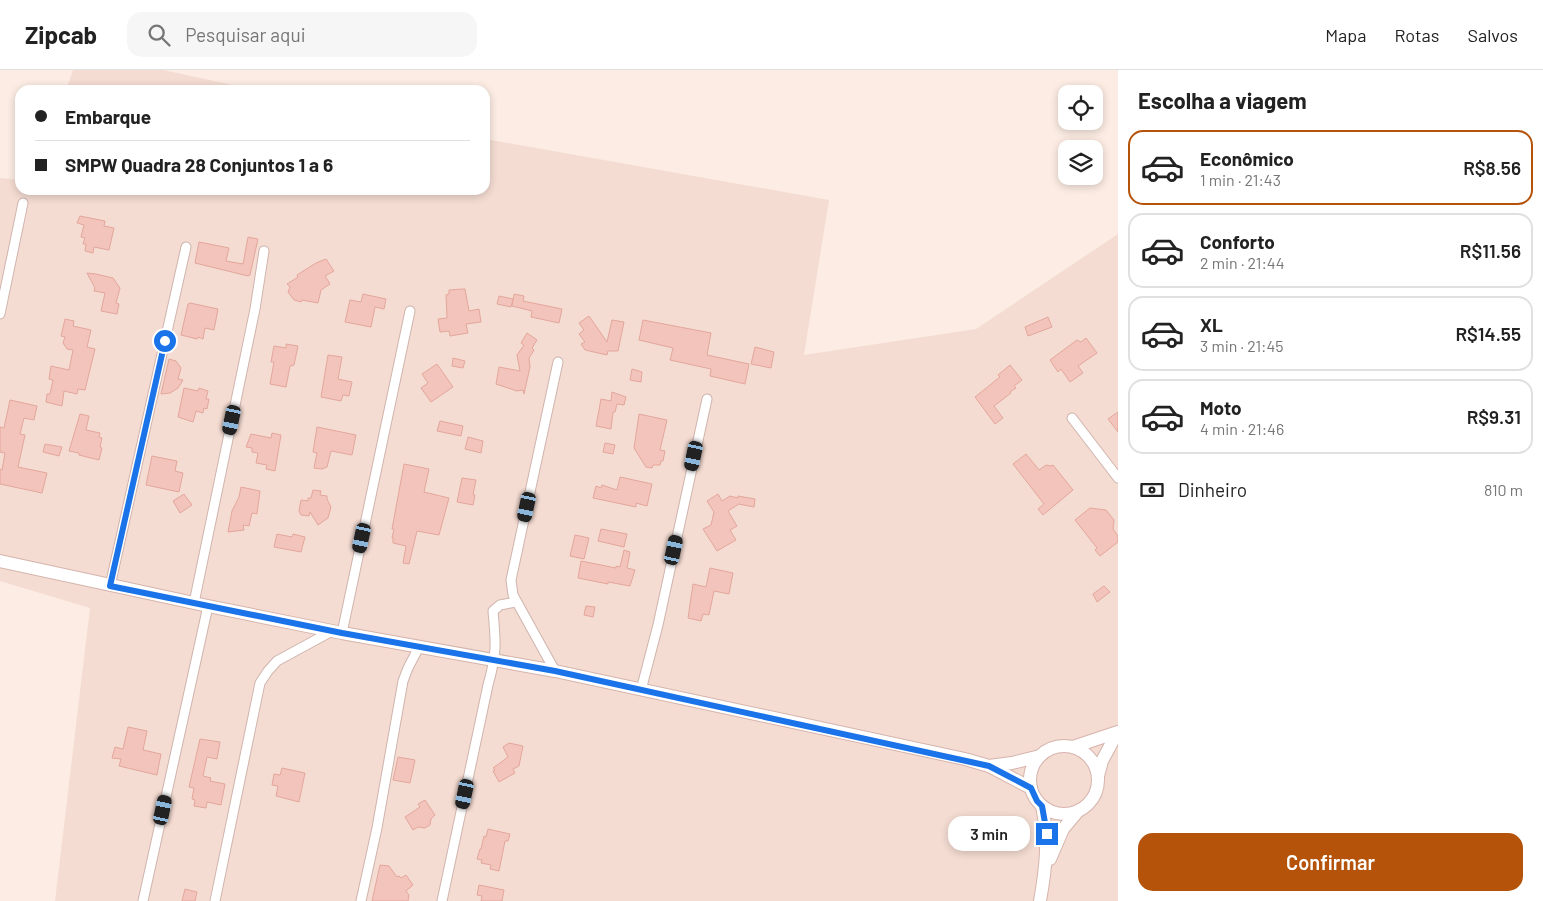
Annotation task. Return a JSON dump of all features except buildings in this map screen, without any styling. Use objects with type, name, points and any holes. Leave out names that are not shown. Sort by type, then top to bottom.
[{"type":"street","points":[[0,314],[23,202]]},
{"type":"street","points":[[110,586],[186,247]]},
{"type":"street","points":[[194,603],[255,309],[264,251]]},
{"type":"street","points":[[337,632],[410,311]]},
{"type":"street","points":[[555,671],[516,602],[511,589],[511,580],[558,362]]},
{"type":"street","points":[[641,690],[658,625],[707,399]]},
{"type":"street","points":[[1072,418],[1118,478]]},
{"type":"street","points":[[0,561],[110,586],[337,632],[555,671],[989,766],[1031,788]]},
{"type":"street","points":[[442,901],[488,685],[495,661],[496,638],[493,612],[500,605],[516,602]]},
{"type":"street","points":[[143,901],[208,606]]},
{"type":"street","points":[[215,901],[260,683],[277,662],[337,632]]},
{"type":"street","points":[[361,901],[403,681],[419,647]]},
{"type":"street","points":[[1072,747],[1117,732]]},
{"type":"street","points":[[1046,868],[1063,829],[1092,798],[1102,761],[1117,732]]},
{"type":"street","points":[[1079,810],[1069,813],[1054,812],[1037,801],[1031,788],[1030,774],[1035,761],[1052,748],[1072,747],[1090,758],[1098,777]]},
{"type":"street","points":[[989,766],[1040,756]]},
{"type":"street","points":[[1040,901],[1046,868],[1047,834],[1042,806]]},
{"type":"shaded area","points":[[73,70],[163,70],[233,85],[68,85]]},
{"type":"shaded area","points":[[490,140],[829,200],[804,355],[976,329],[1118,234],[1118,901],[55,901],[90,608],[0,581],[0,178],[15,180],[15,195],[490,195]]},
{"type":"route","points":[[165,341],[110,586],[342,633],[555,671],[965,759],[989,766],[1031,788],[1033,795],[1042,806],[1047,834]]}]
